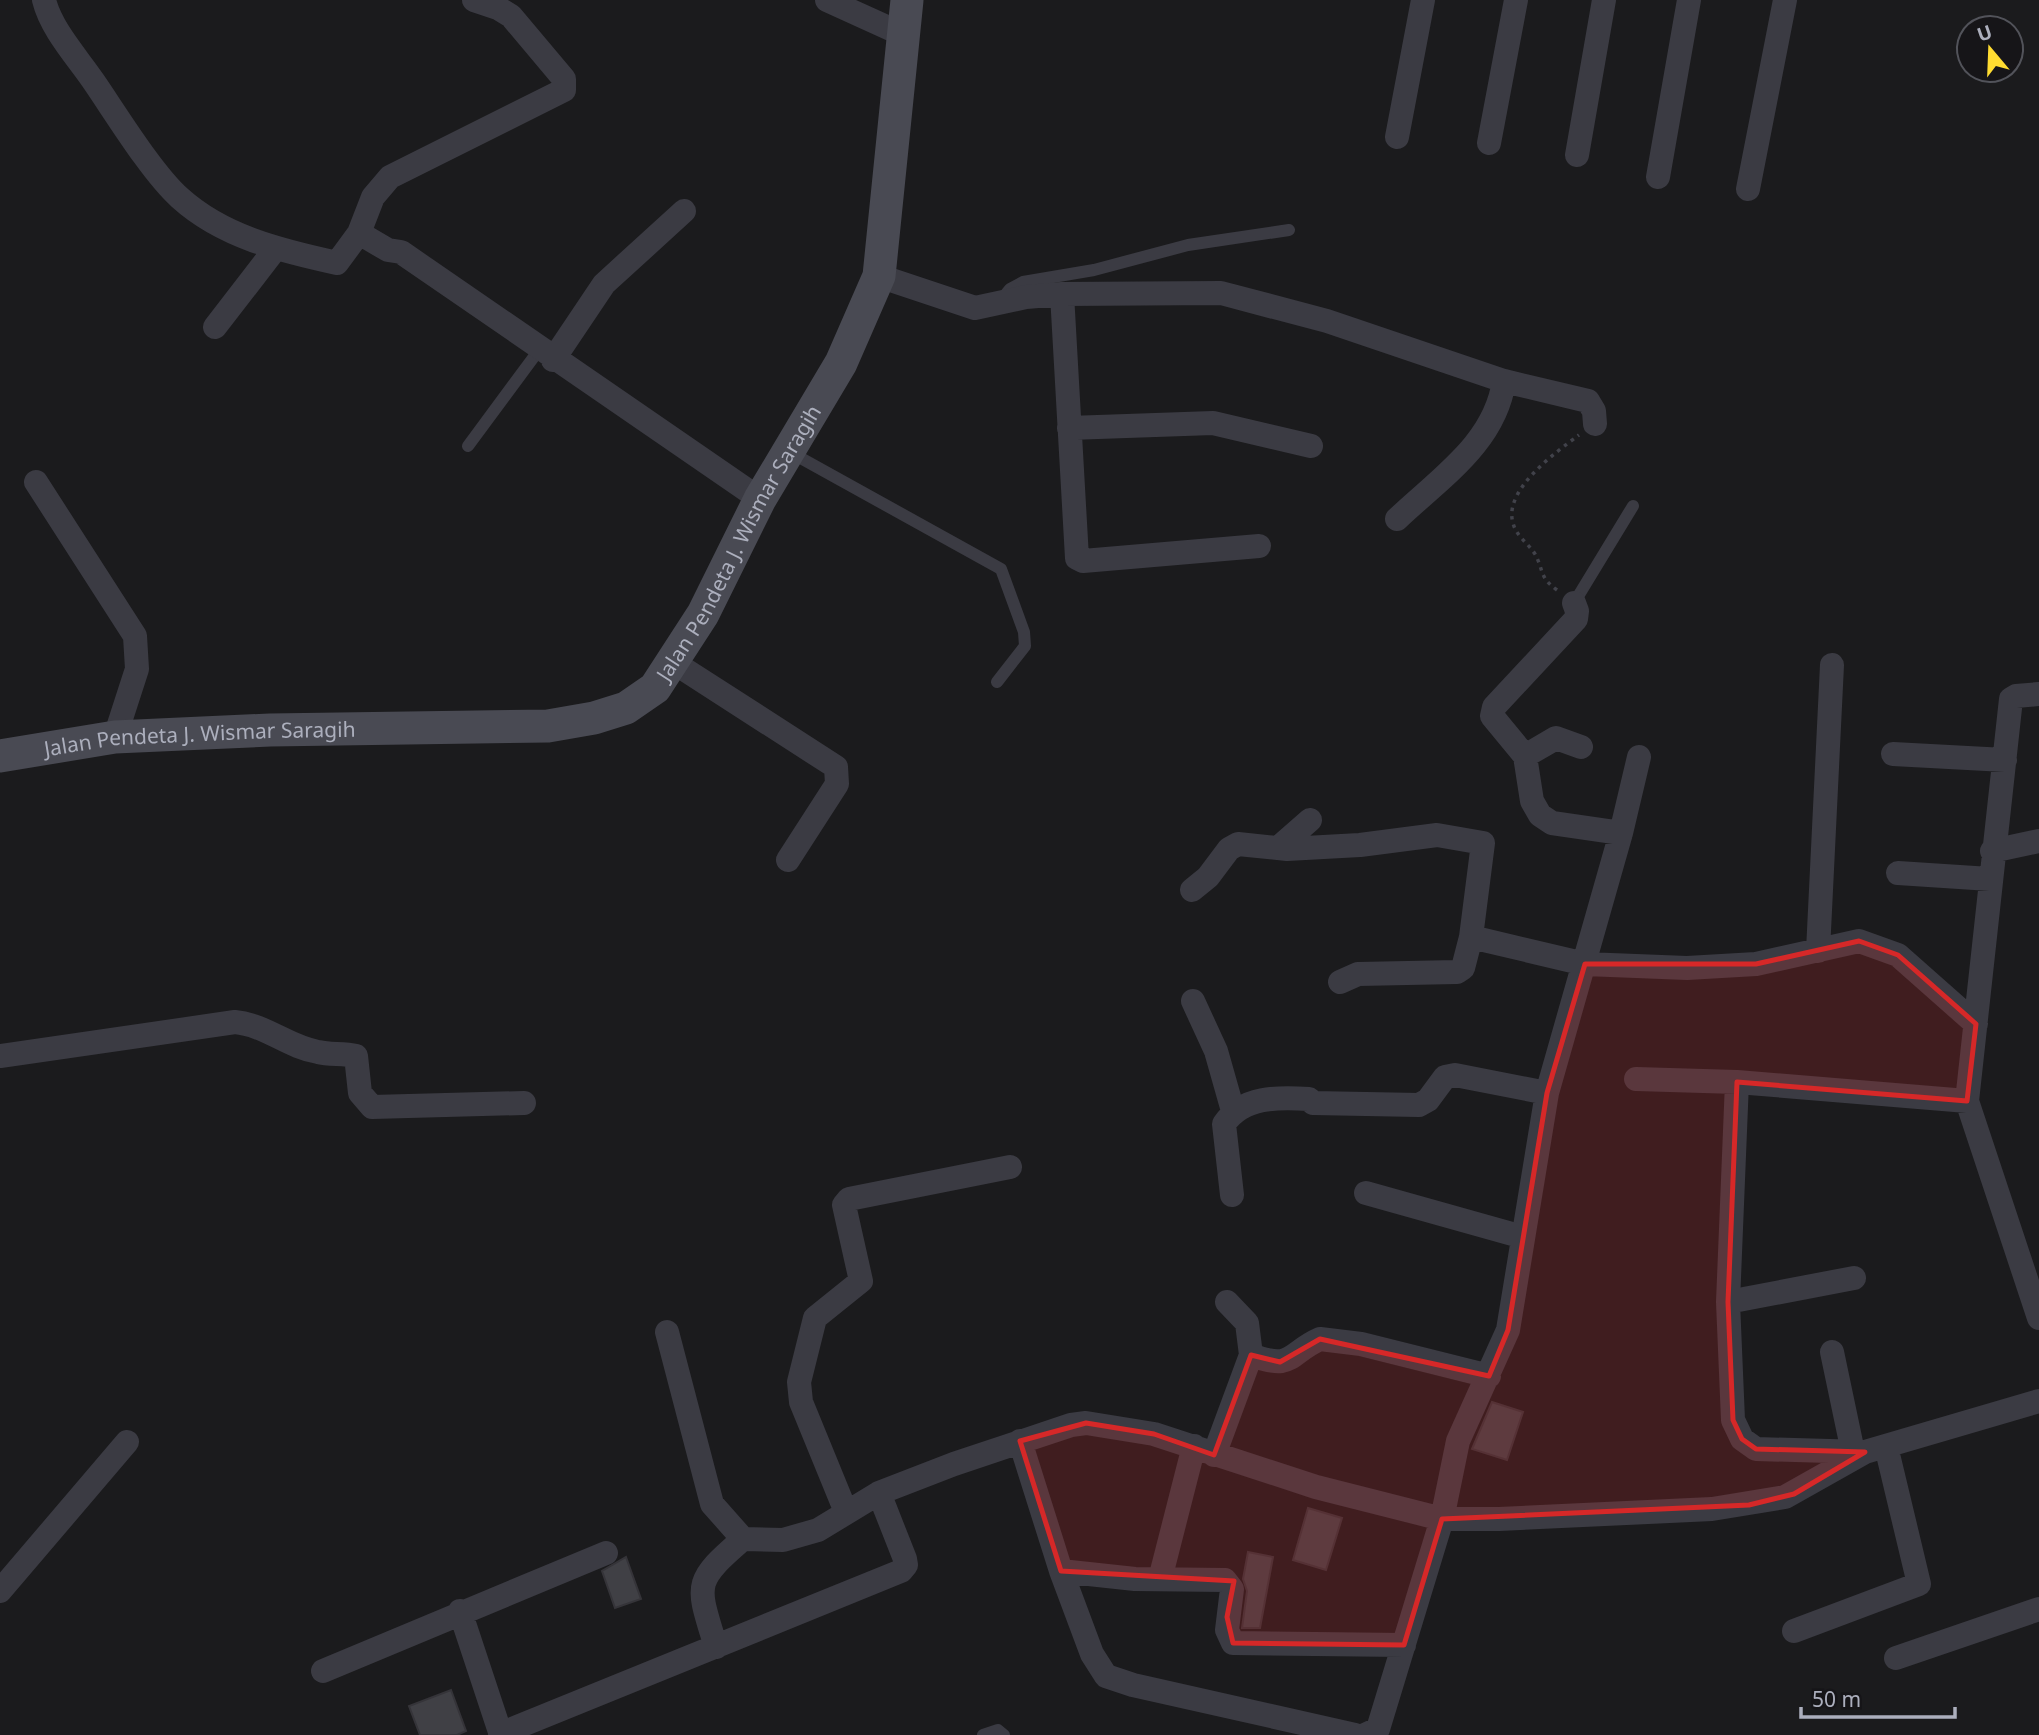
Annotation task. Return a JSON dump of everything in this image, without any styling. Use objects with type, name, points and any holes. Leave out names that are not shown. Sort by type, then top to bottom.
[{"type":"street","points":[[44,0],[49,15],[97,86],[180,198],[211,220],[241,236],[337,262],[359,233],[373,197],[390,177],[562,92],[566,87],[564,79],[511,16],[498,8],[474,0]]},
{"type":"street","points":[[827,0],[904,35]]},
{"type":"street","name":"Jalan Pendeta J. Wismar Saragih","points":[[0,756],[115,737],[270,730],[548,726],[594,718],[626,708],[655,688],[703,614],[760,499],[841,363],[879,276],[907,0]]},
{"type":"street","points":[[1397,137],[1423,0]]},
{"type":"street","points":[[1489,143],[1516,0]]},
{"type":"street","points":[[1577,155],[1604,0]]},
{"type":"street","points":[[1658,177],[1689,0]]},
{"type":"street","points":[[1748,189],[1785,0]]},
{"type":"street","points":[[546,355],[604,284],[684,211]]},
{"type":"street","points":[[359,233],[388,250],[404,255],[546,355],[760,499]]},
{"type":"street","points":[[215,327],[276,247]]},
{"type":"street","points":[[879,276],[969,307],[1062,294],[1221,293],[1327,321],[1504,381],[1588,401],[1594,411],[1595,424]]},
{"type":"street","points":[[1062,294],[1077,558],[1083,561],[1259,546]]},
{"type":"street","points":[[1397,519],[1477,443],[1491,425],[1501,402],[1504,381]]},
{"type":"street","points":[[1069,428],[1213,423],[1311,446]]},
{"type":"street","points":[[36,482],[135,636],[137,669],[115,737]]},
{"type":"street","points":[[1574,603],[1576,619],[1491,713],[1493,719],[1525,756],[1532,802],[1540,815],[1552,823],[1621,833]]},
{"type":"street","points":[[673,662],[836,767],[838,783],[788,860]]},
{"type":"street","points":[[1818,951],[1832,665]]},
{"type":"street","points":[[2039,694],[2011,699],[1992,851],[1967,1101],[2039,1318]]},
{"type":"street","points":[[1525,756],[1556,738],[1581,747]]},
{"type":"street","points":[[1893,754],[2005,760]]},
{"type":"street","points":[[1365,1735],[1378,1729],[1442,1520],[1458,1441],[1508,1330],[1547,1093],[1621,833],[1639,757]]},
{"type":"street","points":[[1278,848],[1310,820]]},
{"type":"street","points":[[1192,890],[1208,877],[1233,846],[1278,848],[1360,845],[1437,835],[1483,843],[1465,966],[1457,972],[1359,974],[1340,982]]},
{"type":"street","points":[[1992,851],[2039,841]]},
{"type":"street","points":[[1898,873],[1990,880]]},
{"type":"street","points":[[1471,937],[1585,964],[1687,968],[1733,966],[1818,951],[1852,941],[1891,950],[1976,1024]]},
{"type":"street","points":[[1193,1001],[1216,1051],[1233,1111]]},
{"type":"street","points":[[0,1056],[235,1022],[256,1024],[296,1045],[318,1052],[356,1056],[360,1093],[372,1107],[524,1103]]},
{"type":"street","points":[[1232,1195],[1224,1124],[1233,1111],[1247,1104],[1281,1097],[1309,1099],[1313,1103],[1419,1105],[1450,1075],[1547,1093]]},
{"type":"street","points":[[1636,1079],[1737,1082],[1967,1101]]},
{"type":"street","points":[[1737,1082],[1728,1302],[1733,1420],[1742,1439],[1756,1449],[1868,1450]]},
{"type":"street","points":[[846,1512],[816,1444],[799,1391],[815,1318],[861,1281],[844,1205],[849,1199],[1010,1167]]},
{"type":"street","points":[[1366,1193],[1522,1237]]},
{"type":"street","points":[[1728,1302],[1854,1278]]},
{"type":"street","points":[[1160,1579],[1204,1450],[1251,1356],[1247,1323],[1227,1302]]},
{"type":"street","points":[[667,1332],[712,1504],[743,1539]]},
{"type":"street","points":[[1251,1356],[1280,1362],[1292,1359],[1321,1339],[1361,1344],[1489,1376]]},
{"type":"street","points":[[1794,1630],[1919,1584],[1832,1352]]},
{"type":"street","points":[[716,1647],[701,1589],[713,1564],[743,1539],[796,1537],[818,1530],[879,1493],[1020,1441],[1086,1423],[1154,1434],[1316,1488],[1442,1520],[1499,1520],[1749,1505],[1794,1494],[1868,1450],[2039,1401]]},
{"type":"street","points":[[1020,1441],[1060,1571],[1092,1654],[1106,1676],[1133,1685],[1355,1735]]},
{"type":"street","points":[[0,1591],[127,1442]]},
{"type":"street","points":[[460,1611],[501,1735],[904,1569],[905,1559],[879,1493]]},
{"type":"street","points":[[323,1671],[460,1611],[606,1553]]},
{"type":"street","points":[[1060,1571],[1160,1579],[1225,1580],[1232,1589],[1227,1630],[1233,1643],[1404,1645]]},
{"type":"street","points":[[1896,1658],[2039,1609]]},
{"type":"street","points":[[1269,1735],[1311,1726]]},
{"type":"lane","points":[[998,304],[1010,289],[1023,282],[1094,270],[1188,245],[1289,230]]},
{"type":"lane","points":[[468,446],[546,355]]},
{"type":"lane","points":[[788,451],[1001,569],[1024,632],[1025,646],[997,682]]},
{"type":"lane","points":[[1574,603],[1633,506]]},
{"type":"lane","points":[[983,1735],[998,1730],[1004,1735]]},
{"type":"path","points":[[1574,603],[1543,580],[1535,555],[1516,531],[1511,512],[1520,490],[1546,461],[1595,424]]},
{"type":"highlighted area","points":[[1859,941],[1898,955],[1976,1024],[1967,1101],[1737,1082],[1728,1302],[1733,1420],[1742,1439],[1756,1449],[1865,1452],[1794,1494],[1749,1505],[1442,1519],[1404,1645],[1233,1643],[1227,1617],[1234,1581],[1061,1571],[1020,1441],[1086,1423],[1154,1434],[1214,1455],[1251,1355],[1280,1362],[1320,1339],[1489,1376],[1508,1330],[1547,1093],[1585,964],[1756,964]]},
{"type":"building","points":[[1492,1402],[1523,1412],[1507,1460],[1472,1449]]},
{"type":"building","points":[[1308,1508],[1342,1518],[1326,1570],[1293,1560]]},
{"type":"building","points":[[1248,1552],[1273,1557],[1260,1628],[1242,1628],[1247,1591],[1243,1579]]},
{"type":"building","points":[[626,1557],[641,1599],[615,1608],[602,1571]]},
{"type":"building","points":[[451,1690],[466,1731],[457,1735],[420,1735],[409,1706]]}]
